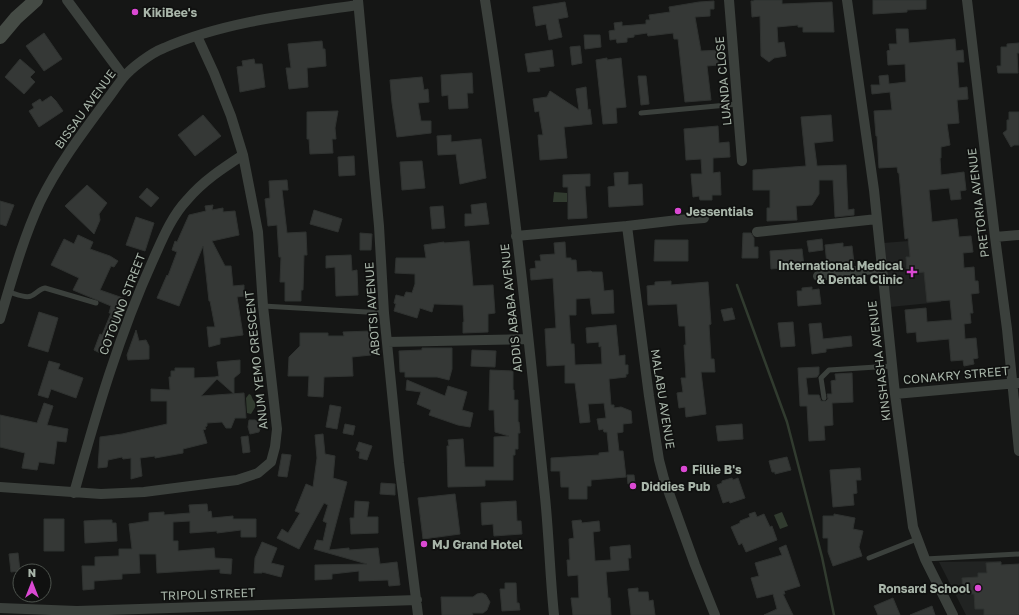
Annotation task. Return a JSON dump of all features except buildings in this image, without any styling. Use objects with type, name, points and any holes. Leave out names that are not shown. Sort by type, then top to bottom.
[{"type":"street","points":[[0,38],[16,18],[36,0]]},
{"type":"street","points":[[67,0],[124,77]]},
{"type":"street","name":"ADDIS ABABA AVENUE","points":[[485,0],[496,73],[525,301],[545,499],[554,615]]},
{"type":"street","name":"LUANDA CLOSE","points":[[729,0],[742,161]]},
{"type":"street","name":"KINSHASHA AVENUE","points":[[847,0],[874,190],[895,394],[912,527],[925,559],[953,615]]},
{"type":"street","name":"PRETORIA AVENUE","points":[[967,0],[995,237],[1007,329],[1016,383],[1019,451]]},
{"type":"street","name":"BISSAU AVENUE","points":[[0,319],[30,225],[55,173],[82,132],[124,77],[142,61],[163,48],[223,28],[358,2]]},
{"type":"street","name":"ABOTSI AVENUE","points":[[358,2],[379,226],[386,342],[405,520],[418,615]]},
{"type":"street","name":"ANUM YEMO CRESCENT","points":[[0,487],[100,494],[144,492],[237,480],[258,473],[270,462],[275,447],[277,429],[263,306],[258,232],[244,154],[214,73],[197,36]]},
{"type":"street","name":"COTOUNO STREET","points":[[74,493],[97,410],[125,328],[141,285],[168,227],[186,200],[208,179],[244,154]]},
{"type":"street","points":[[516,236],[704,218]]},
{"type":"street","points":[[757,232],[877,219]]},
{"type":"street","name":"MALABU AVENUE","points":[[627,226],[649,396],[659,460],[664,479],[690,551],[715,615]]},
{"type":"street","points":[[995,237],[1019,235]]},
{"type":"street","points":[[818,276],[881,268]]},
{"type":"street","points":[[386,342],[528,339]]},
{"type":"street","name":"CONAKRY STREET","points":[[895,394],[1016,383]]},
{"type":"street","name":"TRIPOLI STREET","points":[[0,608],[77,611],[417,600]]},
{"type":"lane","points":[[641,113],[738,104]]},
{"type":"lane","points":[[8,292],[26,297],[31,296],[40,289],[45,288],[96,303]]},
{"type":"lane","points":[[263,306],[384,312]]},
{"type":"lane","points":[[824,398],[821,378],[829,370],[892,366]]},
{"type":"lane","points":[[869,558],[917,539]]},
{"type":"lane","points":[[925,559],[1019,554]]},
{"type":"shaded area","points":[[554,192],[567,193],[567,202],[553,202]]},
{"type":"shaded area","name":"International Medical & Dental Clinic","points":[[934,239],[941,302],[890,307],[883,243]]},
{"type":"shaded area","points":[[249,394],[257,404],[251,414],[247,413],[246,398]]},
{"type":"shaded area","points":[[782,512],[788,526],[780,529],[774,515]]},
{"type":"shaded area","name":"Ronsard School","points":[[1001,561],[1006,615],[966,615],[939,562]]},
{"type":"waterway","points":[[737,285],[787,422],[822,557],[834,615]]},
{"type":"place","name":"KikiBee's","points":[[135,12]]},
{"type":"place","name":"Jessentials","points":[[678,211]]},
{"type":"place","name":"International Medical & Dental Clinic","points":[[912,272]]},
{"type":"place","name":"Fillie B's","points":[[684,469]]},
{"type":"place","name":"Diddies Pub","points":[[633,486]]},
{"type":"place","name":"MJ Grand Hotel","points":[[424,544]]},
{"type":"place","name":"Ronsard School","points":[[978,588]]}]
